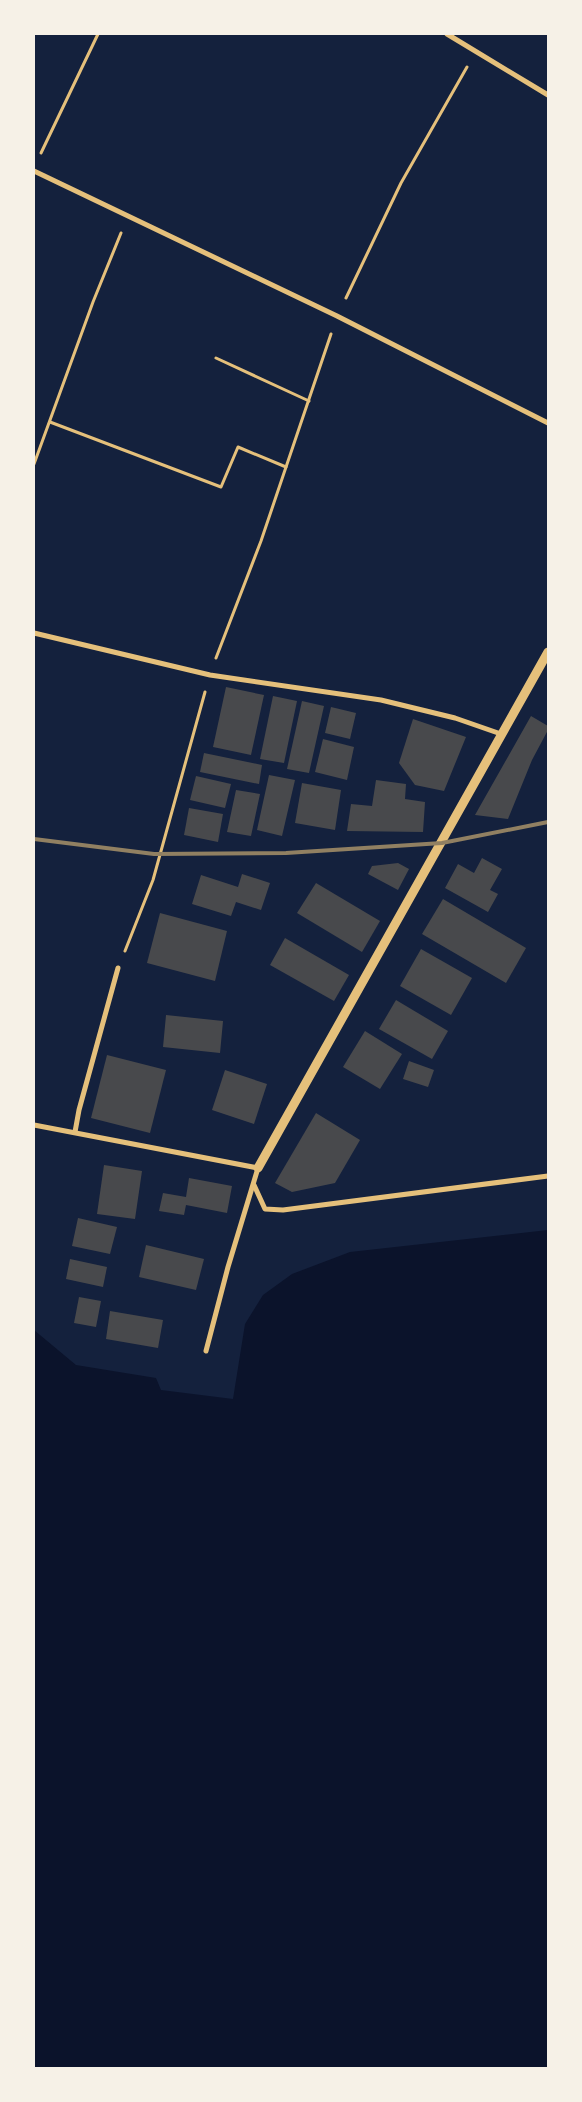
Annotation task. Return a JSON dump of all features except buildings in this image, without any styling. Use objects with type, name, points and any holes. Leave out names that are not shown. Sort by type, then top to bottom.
[{"type":"street","points":[[447,34],[548,95]]},
{"type":"street","points":[[34,171],[337,316],[548,423]]},
{"type":"street","points":[[34,633],[210,675],[381,700],[455,718],[501,734]]},
{"type":"street","points":[[206,1351],[228,1267],[258,1168],[548,652]]},
{"type":"street","points":[[75,1132],[79,1110],[118,968]]},
{"type":"street","points":[[34,1125],[258,1168]]},
{"type":"street","points":[[254,1185],[265,1209],[283,1210],[548,1176]]},
{"type":"path","points":[[38,160],[98,34]]},
{"type":"path","points":[[118,968],[153,880],[210,675],[286,468],[337,316],[401,184],[475,50]]},
{"type":"path","points":[[34,464],[93,302],[128,215]]},
{"type":"path","points":[[216,358],[309,401]]},
{"type":"path","points":[[50,422],[221,487],[238,447],[286,468]]},
{"type":"water","points":[[548,1230],[548,2068],[34,2068],[34,1330],[76,1365],[156,1378],[161,1390],[233,1399],[245,1324],[263,1295],[292,1274],[350,1252]]},
{"type":"railway","points":[[34,839],[154,854],[286,853],[442,843],[548,822]]}]
